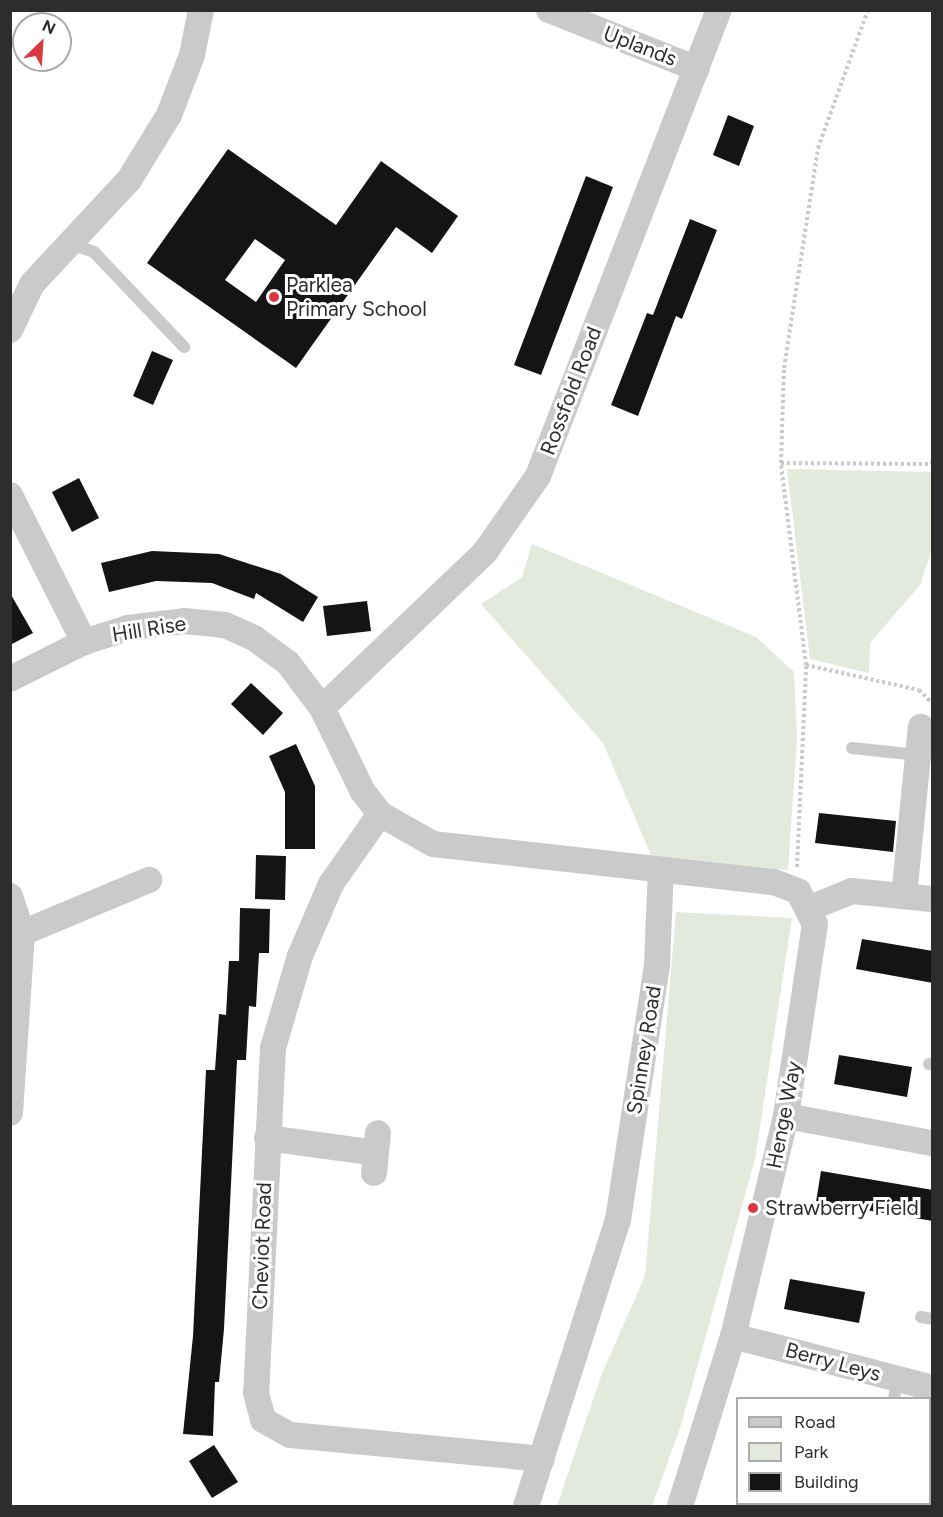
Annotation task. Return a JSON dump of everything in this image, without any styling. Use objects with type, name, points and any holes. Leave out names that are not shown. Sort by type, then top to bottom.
[{"type":"street","points":[[10,330],[32,284],[68,242],[129,180],[169,115],[192,55],[201,10]]},
{"type":"street","name":"Uplands","points":[[549,10],[697,69]]},
{"type":"street","name":"Rossfold Road","points":[[322,708],[485,552],[538,476],[719,10]]},
{"type":"street","points":[[10,495],[84,642]]},
{"type":"street","name":"Hill Rise","points":[[10,679],[84,642],[128,628],[184,621],[225,625],[254,638],[288,663],[322,708],[363,792],[380,814]]},
{"type":"street","points":[[904,896],[921,728]]},
{"type":"street","points":[[380,814],[398,828],[433,844],[774,882],[798,891],[810,908],[852,891],[933,900]]},
{"type":"street","name":"Cheviot Road","points":[[380,814],[332,884],[300,956],[273,1048],[256,1393],[263,1420],[290,1435],[542,1459]]},
{"type":"street","name":"Spinney Road","points":[[526,1506],[618,1220],[657,964],[661,870]]},
{"type":"street","points":[[22,933],[149,880]]},
{"type":"street","points":[[10,896],[22,933],[10,1113]]},
{"type":"street","name":"Henge Way","points":[[680,1506],[733,1336],[786,1116],[815,924],[810,908]]},
{"type":"street","points":[[786,1116],[933,1143]]},
{"type":"street","points":[[267,1138],[376,1153]]},
{"type":"street","name":"Berry Leys","points":[[733,1336],[896,1389],[933,1388]]},
{"type":"lane","points":[[68,242],[94,252],[184,347]]},
{"type":"lane","points":[[852,748],[918,755]]},
{"type":"path","points":[[797,871],[806,665],[781,463],[784,369],[818,148],[868,10]]},
{"type":"path","points":[[781,463],[932,464],[933,460]]},
{"type":"path","points":[[806,665],[919,690],[933,704]]},
{"type":"green space","points":[[787,469],[932,472],[932,549],[920,585],[870,643],[869,673],[810,659]]},
{"type":"green space","points":[[532,544],[756,637],[794,672],[797,739],[788,870],[654,862],[603,743],[481,604],[522,577]]},
{"type":"green space","points":[[676,912],[792,918],[755,1159],[681,1425],[652,1506],[557,1506],[601,1376],[645,1276]]},
{"type":"building","points":[[728,115],[754,126],[739,166],[713,155]]},
{"type":"building","points":[[228,149],[336,225],[381,161],[458,216],[432,253],[396,227],[296,368],[147,263]],"holes":[[[255,239],[285,260],[256,302],[225,280]]]},
{"type":"building","points":[[586,176],[613,187],[541,375],[514,365]]},
{"type":"building","points":[[690,219],[717,230],[682,319],[676,316],[638,416],[611,405],[647,313],[653,315]]},
{"type":"building","points":[[152,351],[173,360],[153,405],[133,396]]},
{"type":"building","points":[[79,478],[99,518],[72,532],[52,492]]},
{"type":"building","points":[[152,551],[219,554],[281,574],[318,597],[303,622],[256,593],[254,599],[212,583],[156,581],[109,592],[101,563]]},
{"type":"building","points":[[10,593],[33,633],[10,645]]},
{"type":"building","points":[[367,601],[371,631],[327,636],[323,606]]},
{"type":"building","points":[[251,683],[283,713],[263,735],[231,704]]},
{"type":"building","points":[[296,744],[315,786],[315,849],[285,849],[285,792],[269,756]]},
{"type":"building","points":[[819,813],[896,821],[893,852],[815,843]]},
{"type":"building","points":[[256,855],[286,856],[285,900],[255,899]]},
{"type":"building","points":[[240,908],[270,909],[269,953],[259,953],[256,1007],[249,1006],[246,1060],[237,1060],[224,1329],[219,1382],[215,1382],[213,1436],[183,1434],[193,1336],[206,1070],[215,1070],[219,1014],[226,1015],[229,961],[239,961]]},
{"type":"building","points":[[862,939],[933,951],[933,983],[856,969]]},
{"type":"building","points":[[839,1055],[912,1067],[907,1097],[834,1084]]},
{"type":"building","points":[[821,1171],[933,1190],[933,1221],[816,1202]]},
{"type":"building","points":[[790,1279],[865,1292],[859,1323],[784,1309]]},
{"type":"building","points":[[214,1445],[238,1482],[212,1498],[189,1461]]},
{"type":"place","name":"Parklea Primary School","points":[[274,297]]},
{"type":"place","name":"Strawberry Field","points":[[753,1208]]}]
